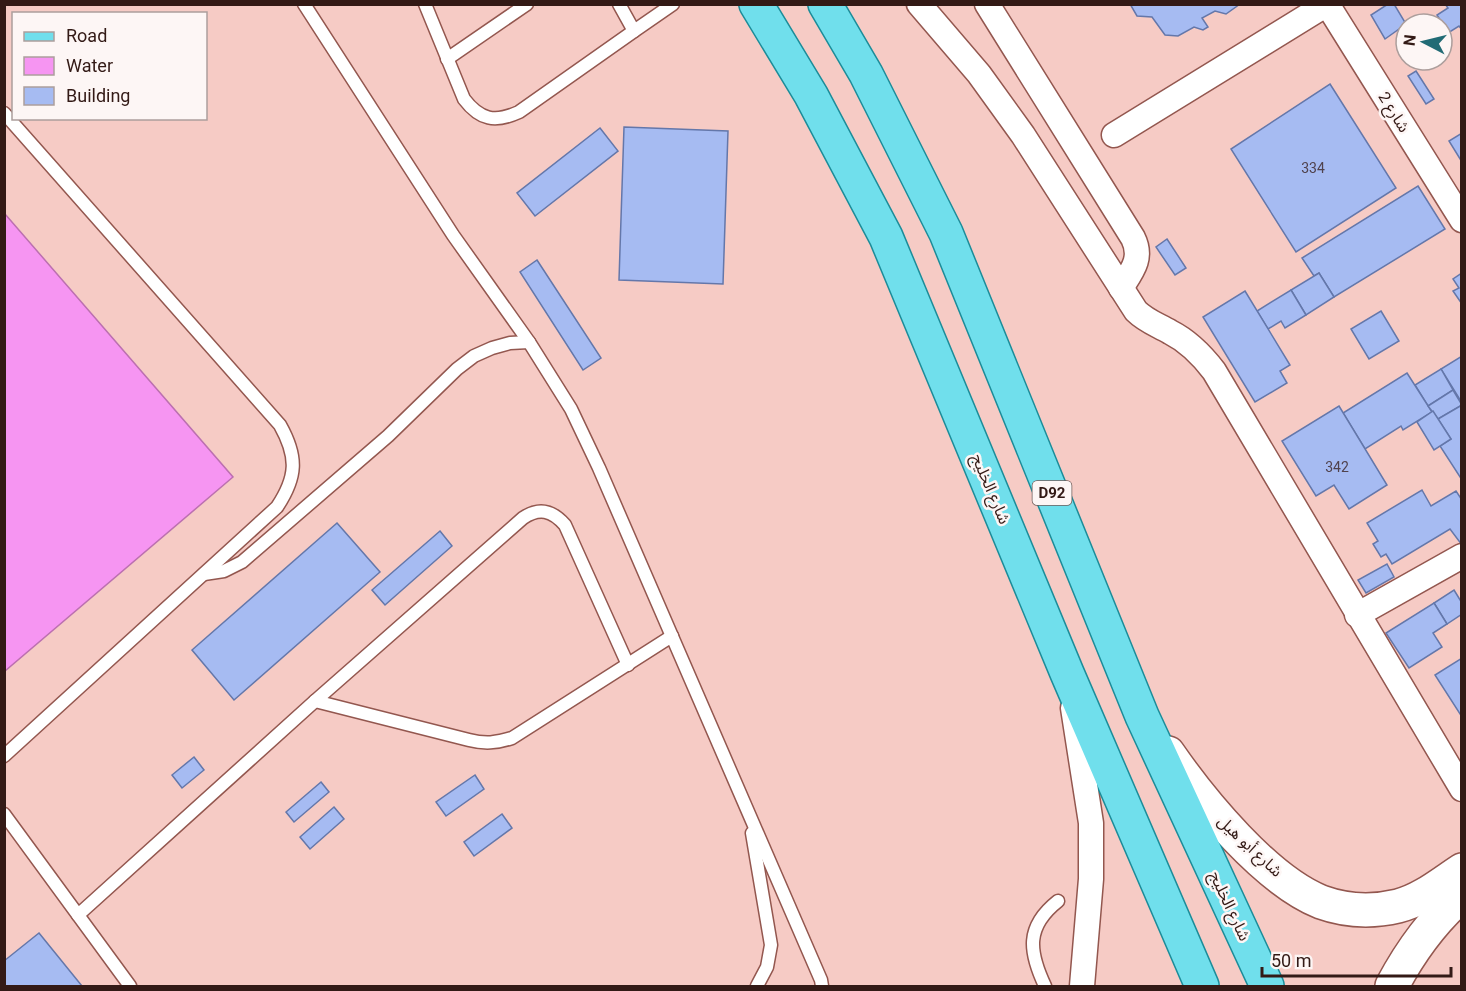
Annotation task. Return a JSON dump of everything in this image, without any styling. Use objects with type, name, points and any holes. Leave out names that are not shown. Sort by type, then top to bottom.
[{"type":"main road","name":"شارع الخليج","points":[[756,4],[811,95],[886,237],[1067,674],[1202,987]]},
{"type":"main road","name":"شارع الخليج","points":[[825,4],[866,74],[946,233],[1142,716],[1268,987]]},
{"type":"main road","name":"شارع أبو هيل","points":[[1142,716],[1187,780],[1219,818],[1268,867],[1304,893],[1321,902],[1357,910],[1378,910],[1399,906],[1419,898],[1461,870]]},
{"type":"main road","points":[[1392,987],[1419,942],[1461,895]]},
{"type":"street","points":[[919,4],[979,74],[1023,135],[1141,316],[1185,341],[1214,371],[1461,789]]},
{"type":"street","points":[[987,4],[1137,246],[1137,261],[1121,288]]},
{"type":"street","points":[[1114,135],[1327,5]]},
{"type":"street","name":"شارع 2","points":[[1327,5],[1461,220]]},
{"type":"street","points":[[1023,135],[1056,114]]},
{"type":"street","points":[[1357,615],[1461,556]]},
{"type":"street","points":[[1067,674],[1091,823],[1091,879],[1082,987]]},
{"type":"lane","points":[[304,4],[453,235],[529,342],[570,409],[599,468],[821,980],[822,987]]},
{"type":"lane","points":[[425,4],[464,99],[472,109],[483,116],[495,119],[519,112],[673,4]]},
{"type":"lane","points":[[447,59],[527,4]]},
{"type":"lane","points":[[619,4],[634,31]]},
{"type":"lane","points":[[4,113],[279,425],[289,441],[293,458],[293,476],[287,492],[277,507],[4,756]]},
{"type":"lane","points":[[204,574],[224,571],[242,562],[388,436],[474,356],[492,348],[529,342]]},
{"type":"lane","points":[[78,915],[315,701],[523,518],[533,512],[545,511],[557,516],[565,525],[628,665]]},
{"type":"lane","points":[[315,701],[469,740],[484,743],[498,742],[512,738],[672,636]]},
{"type":"lane","points":[[748,811],[771,945],[767,967],[757,987]]},
{"type":"lane","points":[[4,814],[130,987]]},
{"type":"lane","points":[[1045,987],[1036,967],[1032,943],[1034,931],[1040,919],[1058,901]]},
{"type":"water","points":[[5,214],[233,477],[4,671]]},
{"type":"building","points":[[1130,4],[1240,4],[1226,14],[1215,11],[1202,18],[1208,27],[1203,30],[1194,27],[1178,36],[1165,35],[1152,17],[1137,16]]},
{"type":"building","points":[[1388,4],[1394,4],[1399,12],[1394,12],[1394,33],[1385,39],[1371,15]]},
{"type":"building","points":[[1445,4],[1462,4],[1462,30],[1459,26],[1454,29],[1454,12],[1442,12],[1448,8]]},
{"type":"building","points":[[1417,72],[1434,99],[1426,104],[1408,76]]},
{"type":"building","points":[[1330,84],[1396,188],[1296,252],[1231,149]]},
{"type":"building","points":[[624,127],[728,131],[723,284],[619,280]]},
{"type":"building","points":[[600,128],[618,151],[535,216],[517,193]]},
{"type":"building","points":[[1462,133],[1462,162],[1449,141]]},
{"type":"building","points":[[1418,186],[1445,229],[1334,297],[1319,273],[1314,276],[1302,258]]},
{"type":"building","points":[[1167,239],[1186,268],[1175,275],[1156,247]]},
{"type":"building","points":[[537,260],[601,358],[583,370],[520,272]]},
{"type":"building","points":[[1319,273],[1334,297],[1306,315],[1291,290]]},
{"type":"building","points":[[1462,273],[1462,304],[1453,291],[1459,288],[1453,279]]},
{"type":"building","points":[[1291,290],[1306,315],[1285,328],[1281,321],[1268,329],[1257,311]]},
{"type":"building","points":[[1245,291],[1290,365],[1280,371],[1287,383],[1255,402],[1203,317]]},
{"type":"building","points":[[1381,311],[1399,341],[1369,359],[1351,329]]},
{"type":"building","points":[[1462,356],[1462,403],[1441,369]]},
{"type":"building","points":[[1441,369],[1453,390],[1428,406],[1415,385]]},
{"type":"building","points":[[1407,373],[1432,412],[1403,430],[1401,426],[1365,449],[1343,413]]},
{"type":"building","points":[[1453,390],[1462,405],[1438,419],[1428,406]]},
{"type":"building","points":[[1462,405],[1462,480],[1440,446],[1451,439],[1438,419]]},
{"type":"building","points":[[1339,406],[1387,485],[1349,509],[1334,485],[1316,496],[1282,441]]},
{"type":"building","points":[[1433,411],[1451,439],[1434,450],[1417,422]]},
{"type":"building","points":[[1422,490],[1431,506],[1456,491],[1462,500],[1462,545],[1450,529],[1392,564],[1386,554],[1381,557],[1373,544],[1378,541],[1367,523]]},
{"type":"building","points":[[337,523],[380,572],[234,700],[192,650]]},
{"type":"building","points":[[440,531],[452,546],[385,605],[372,590]]},
{"type":"building","points":[[1387,564],[1394,577],[1366,593],[1358,580]]},
{"type":"building","points":[[1454,590],[1462,603],[1462,614],[1447,624],[1434,603]]},
{"type":"building","points":[[1434,603],[1447,624],[1433,633],[1442,647],[1409,668],[1386,633]]},
{"type":"building","points":[[1462,658],[1462,717],[1435,675]]},
{"type":"building","points":[[194,757],[204,770],[182,788],[172,775]]},
{"type":"building","points":[[475,775],[484,789],[446,816],[436,802]]},
{"type":"building","points":[[321,782],[329,792],[294,822],[286,812]]},
{"type":"building","points":[[334,807],[344,819],[310,849],[300,837]]},
{"type":"building","points":[[502,814],[512,828],[474,856],[464,842]]},
{"type":"building","points":[[39,933],[82,986],[4,986],[4,961]]}]
